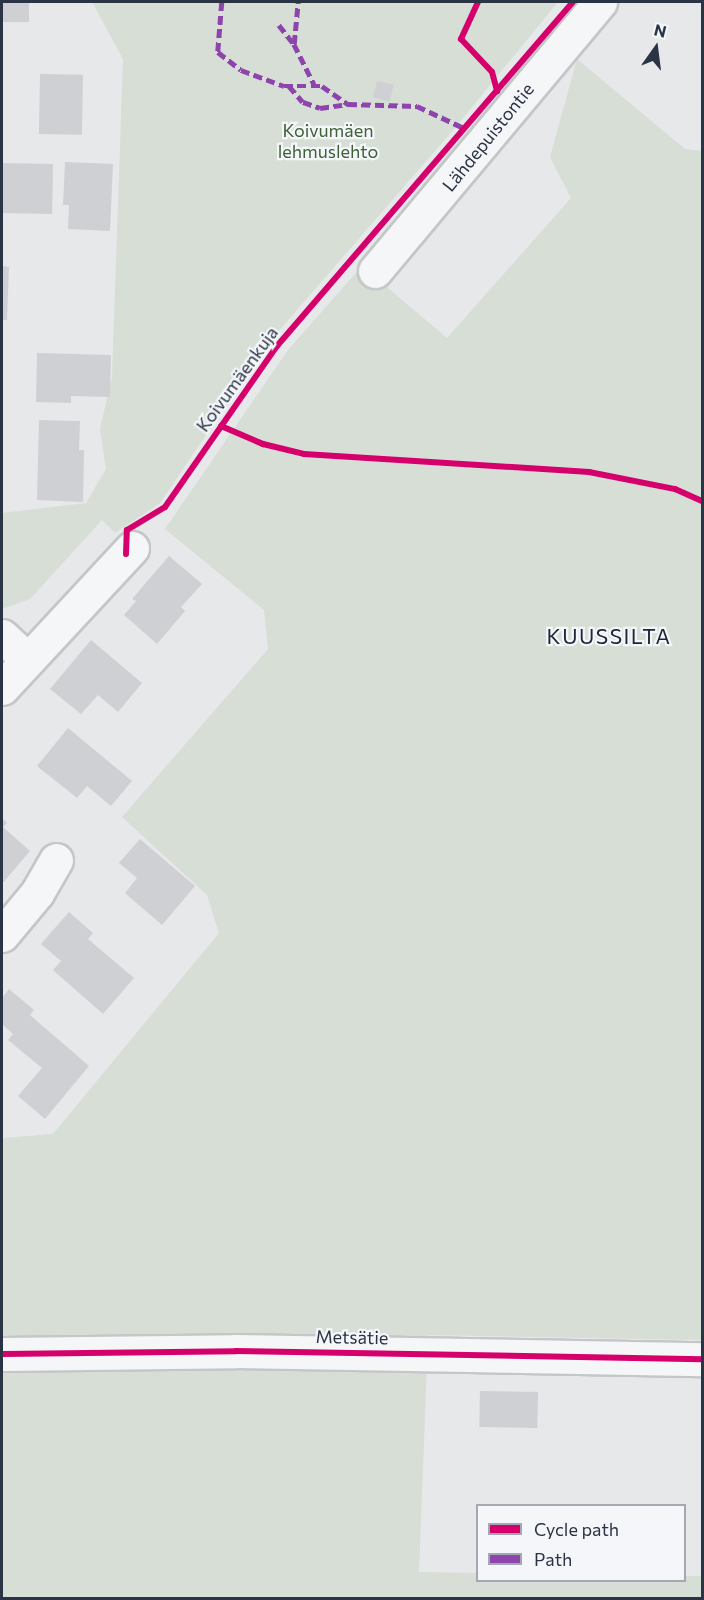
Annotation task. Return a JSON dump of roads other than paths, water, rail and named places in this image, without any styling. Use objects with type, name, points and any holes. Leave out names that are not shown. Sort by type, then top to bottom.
[{"type":"street","name":"Lähdepuistontie","points":[[375,271],[600,2]]},
{"type":"street","points":[[2,688],[132,548]]},
{"type":"street","points":[[2,636],[27,659]]},
{"type":"street","points":[[2,935],[37,893],[56,860]]},
{"type":"street","name":"Metsätie","points":[[2,1354],[236,1351],[702,1359]]},
{"type":"district","name":"KUUSSILTA","points":[[609,636]]},
{"type":"park label","name":"Koivumäen lehmuslehto","points":[[328,141]]}]
